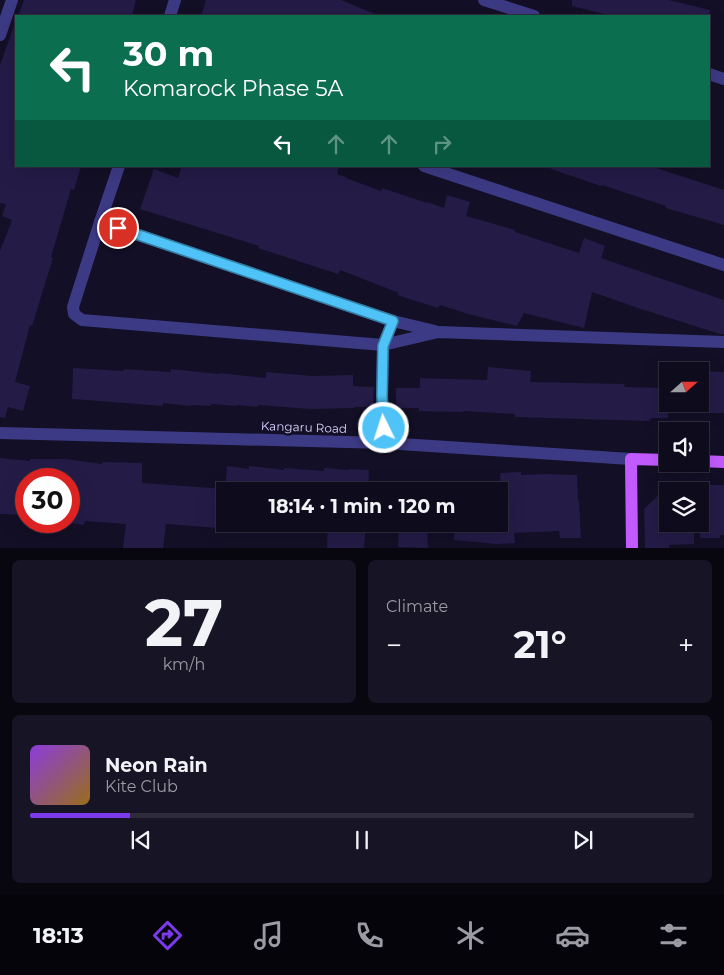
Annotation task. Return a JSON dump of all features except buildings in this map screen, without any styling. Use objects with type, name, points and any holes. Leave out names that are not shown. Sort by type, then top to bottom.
[{"type":"main road","name":"Kangaru Road","points":[[631,459],[659,460]]},
{"type":"main road","points":[[631,459],[632,548]]},
{"type":"main road","points":[[709,462],[724,462]]},
{"type":"street","points":[[0,34],[12,0]]},
{"type":"street","points":[[170,15],[175,0]]},
{"type":"street","points":[[484,0],[531,15]]},
{"type":"street","points":[[710,74],[724,79]]},
{"type":"street","points":[[119,167],[73,308],[74,314],[82,320],[383,346],[438,332]]},
{"type":"street","points":[[427,167],[724,265]]},
{"type":"street","points":[[100,222],[393,321],[438,332],[724,342]]},
{"type":"street","points":[[385,443],[382,396],[383,346],[393,321]]},
{"type":"street","name":"Kangaru Road","points":[[0,433],[385,443],[631,459]]},
{"type":"route","points":[[118,228],[393,321],[383,346],[382,396],[384,428]]}]
